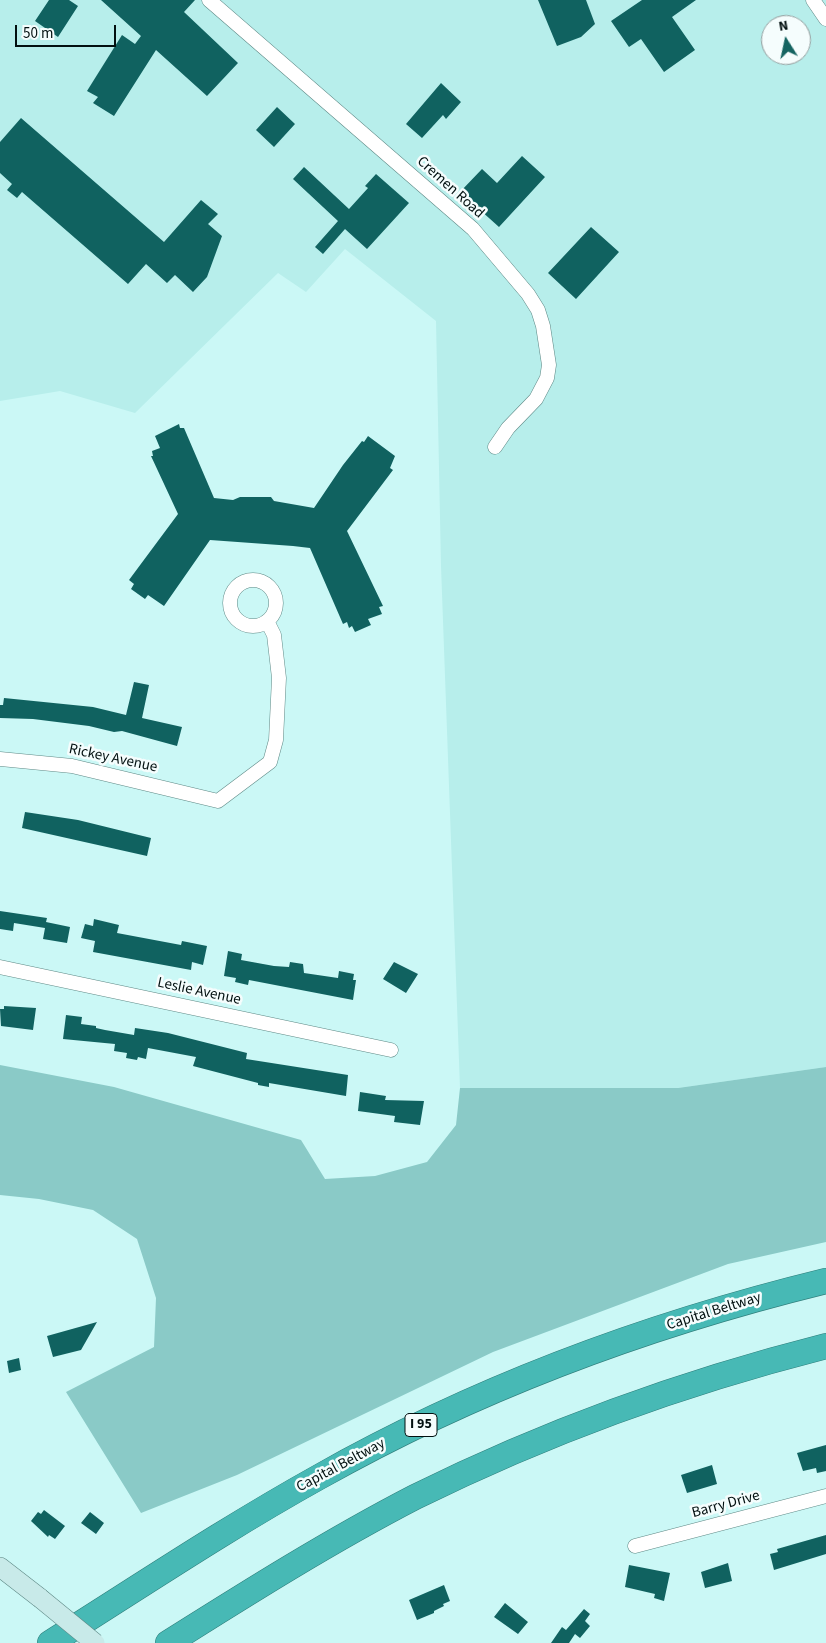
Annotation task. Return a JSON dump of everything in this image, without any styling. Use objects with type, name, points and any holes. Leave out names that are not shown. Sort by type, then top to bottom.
[{"type":"highway","name":"Capital Beltway","points":[[50,1643],[235,1525],[320,1476],[466,1404],[624,1340],[694,1317],[826,1281]]},
{"type":"highway","points":[[168,1643],[345,1535],[416,1497],[489,1463],[562,1431],[650,1398],[709,1378],[826,1346]]},
{"type":"main road","points":[[0,1567],[95,1643]]},
{"type":"main road","points":[[0,1574],[21,1585]]},
{"type":"street","name":"Cremen Road","points":[[209,0],[473,229],[528,294],[538,310],[543,326],[549,365],[546,378],[536,399],[508,428],[495,447]]},
{"type":"street","points":[[813,0],[826,19]]},
{"type":"street","name":"Rickey Avenue","points":[[0,759],[72,766],[218,801],[270,762],[274,748],[279,678],[274,635],[267,621]]},
{"type":"street","name":"Leslie Avenue","points":[[0,967],[390,1050]]},
{"type":"street","name":"Barry Drive","points":[[634,1546],[826,1496]]},
{"type":"shaded area","points":[[0,0],[826,0],[826,1067],[678,1088],[460,1088],[441,566],[436,321],[345,249],[306,292],[278,273],[135,413],[60,391],[0,401]]},
{"type":"shaded area","points":[[0,1065],[114,1087],[301,1140],[325,1179],[375,1176],[427,1162],[456,1125],[460,1088],[678,1088],[826,1067],[826,1242],[728,1264],[493,1352],[237,1475],[141,1513],[66,1392],[154,1347],[156,1298],[137,1239],[93,1210],[39,1199],[0,1195]]},
{"type":"building","points":[[49,0],[69,0],[78,6],[58,37],[35,21]]},
{"type":"building","points":[[101,0],[195,0],[184,12],[238,63],[207,96],[156,50],[114,116],[93,103],[98,97],[87,91],[122,35],[135,44],[141,36]]},
{"type":"building","points":[[538,0],[586,0],[595,24],[581,37],[557,46]]},
{"type":"building","points":[[642,0],[696,0],[672,17],[695,50],[664,72],[641,39],[629,47],[611,21]]},
{"type":"building","points":[[441,83],[461,102],[446,119],[443,115],[422,138],[406,124]]},
{"type":"building","points":[[277,107],[295,124],[274,147],[256,130]]},
{"type":"building","points":[[21,118],[164,242],[201,200],[218,214],[208,224],[222,236],[207,277],[193,292],[175,275],[167,283],[146,264],[128,284],[22,192],[17,198],[7,190],[12,184],[0,173],[0,142]]},
{"type":"building","points":[[522,156],[545,177],[499,227],[460,192],[482,169],[497,183]]},
{"type":"building","points":[[304,167],[349,209],[368,188],[365,186],[376,174],[409,203],[367,249],[345,229],[323,254],[315,247],[338,221],[293,179]]},
{"type":"building","points":[[591,227],[619,252],[576,299],[548,273]]},
{"type":"building","points":[[179,424],[180,428],[184,428],[214,498],[233,500],[240,497],[271,497],[274,501],[314,508],[343,465],[368,436],[395,456],[390,468],[393,470],[347,531],[383,606],[379,607],[382,614],[368,619],[371,625],[355,632],[352,626],[349,628],[347,622],[343,624],[310,548],[293,546],[210,540],[164,606],[148,595],[145,599],[131,589],[134,584],[129,580],[178,514],[151,456],[153,456],[152,451],[160,448],[155,436]]},
{"type":"building","points":[[134,682],[149,685],[142,718],[182,727],[177,746],[122,731],[114,732],[89,726],[33,719],[0,718],[0,705],[3,705],[4,698],[93,707],[126,715]]},
{"type":"building","points":[[25,812],[78,820],[151,838],[147,856],[22,828]]},
{"type":"building","points":[[0,911],[47,918],[46,922],[70,927],[67,943],[43,939],[45,928],[14,923],[13,931],[0,929]]},
{"type":"building","points":[[94,919],[119,925],[117,933],[181,945],[182,941],[207,946],[203,965],[192,962],[191,970],[93,952],[95,941],[81,938],[85,924],[93,926]]},
{"type":"building","points":[[228,951],[242,954],[241,960],[274,966],[289,967],[290,962],[303,964],[304,973],[338,978],[339,971],[354,974],[353,980],[356,980],[353,1000],[249,980],[248,985],[235,982],[236,978],[224,976]]},
{"type":"building","points":[[394,962],[418,974],[406,993],[383,979]]},
{"type":"building","points":[[4,1006],[36,1008],[33,1030],[1,1026],[0,1009],[4,1009]]},
{"type":"building","points":[[66,1015],[82,1017],[81,1024],[96,1026],[96,1028],[105,1030],[134,1035],[135,1028],[168,1033],[247,1053],[246,1059],[348,1075],[346,1096],[269,1083],[269,1087],[258,1085],[258,1083],[193,1066],[196,1057],[148,1048],[146,1059],[138,1057],[137,1060],[126,1058],[127,1053],[114,1051],[115,1044],[63,1039]]},
{"type":"building","points":[[360,1092],[386,1096],[385,1100],[424,1101],[420,1125],[394,1122],[395,1116],[358,1111]]},
{"type":"building","points":[[97,1322],[81,1350],[53,1357],[47,1336]]},
{"type":"building","points":[[19,1358],[21,1370],[9,1373],[7,1361]]},
{"type":"building","points":[[826,1445],[826,1471],[817,1473],[816,1468],[803,1471],[797,1453]]},
{"type":"building","points":[[712,1465],[717,1484],[687,1493],[681,1475]]},
{"type":"building","points":[[44,1510],[65,1526],[55,1539],[49,1535],[48,1537],[31,1521],[38,1512],[41,1514]]},
{"type":"building","points":[[90,1512],[104,1523],[96,1534],[81,1523]]},
{"type":"building","points":[[826,1535],[826,1554],[774,1570],[770,1554],[778,1552],[777,1549]]},
{"type":"building","points":[[728,1563],[732,1581],[705,1588],[701,1572]]},
{"type":"building","points":[[629,1565],[670,1573],[664,1601],[654,1598],[655,1594],[625,1587]]},
{"type":"building","points":[[444,1585],[450,1601],[443,1604],[444,1606],[434,1611],[434,1613],[417,1620],[409,1600]]},
{"type":"building","points":[[505,1603],[528,1622],[518,1634],[494,1617]]},
{"type":"building","points":[[584,1609],[590,1614],[585,1621],[590,1626],[580,1638],[575,1634],[569,1643],[551,1643],[562,1627],[566,1630]]}]
